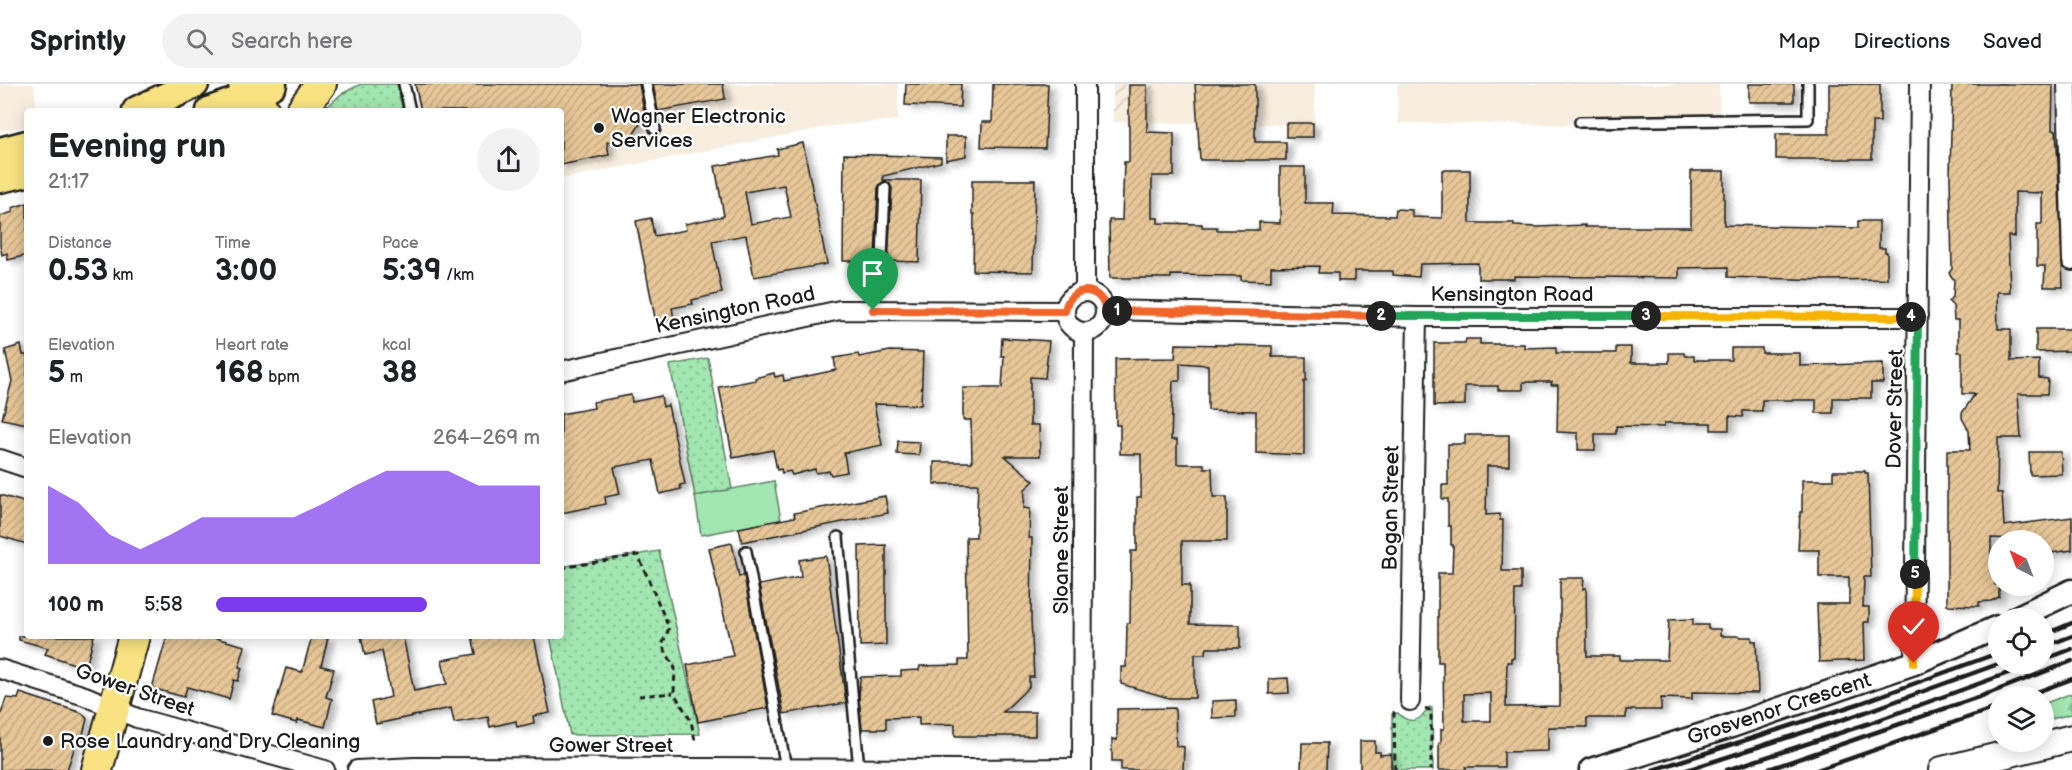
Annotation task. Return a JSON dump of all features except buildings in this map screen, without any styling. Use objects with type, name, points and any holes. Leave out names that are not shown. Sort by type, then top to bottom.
[{"type":"highway","points":[[303,108],[321,84]]},
{"type":"highway","points":[[97,770],[133,639]]},
{"type":"main road","points":[[143,108],[194,84]]},
{"type":"main road","points":[[220,108],[257,95]]},
{"type":"main road","points":[[0,152],[24,146]]},
{"type":"main road","points":[[0,178],[24,173]]},
{"type":"main road","points":[[1942,770],[1995,763],[2072,738]]},
{"type":"street","points":[[1085,84],[1085,291]]},
{"type":"street","name":"Dover Street","points":[[1914,663],[1920,84]]},
{"type":"street","points":[[2067,84],[2072,261]]},
{"type":"street","points":[[1085,291],[1097,295],[1106,310],[1102,323],[1091,331],[1084,332],[1073,328],[1068,323],[1065,311],[1069,299],[1085,291]]},
{"type":"street","name":"Kensington Road","points":[[564,370],[840,310],[1065,311]]},
{"type":"street","name":"Kensington Road","points":[[1106,310],[1417,316],[1918,317]]},
{"type":"street","name":"Bogan Street","points":[[1410,701],[1417,316]]},
{"type":"street","name":"Sloane Street","points":[[1082,769],[1084,332]]},
{"type":"street","points":[[0,459],[24,467]]},
{"type":"street","points":[[2037,608],[2072,591]]},
{"type":"street","name":"Grosvenor Crescent","points":[[1591,770],[1731,726],[1914,663],[1988,631]]},
{"type":"street","name":"Gower Street","points":[[0,669],[85,696],[142,720],[325,770]]},
{"type":"street","name":"Gower Street","points":[[357,770],[414,768],[1082,769]]},
{"type":"lane","points":[[404,84],[409,108]]},
{"type":"lane","points":[[646,84],[655,129]]},
{"type":"lane","points":[[1580,122],[1808,119],[1808,84]]},
{"type":"lane","points":[[873,310],[882,258],[885,188]]},
{"type":"lane","points":[[838,537],[859,769]]},
{"type":"lane","points":[[746,551],[786,768]]},
{"type":"path","points":[[564,567],[638,555],[669,628],[662,645],[675,668],[674,693],[691,720],[695,741]]},
{"type":"path","points":[[639,696],[674,693]]},
{"type":"path","points":[[1395,770],[1394,712],[1410,701],[1431,711],[1431,770]]},
{"type":"shaded area","points":[[0,84],[34,84],[37,108],[24,108],[24,127],[0,132]]},
{"type":"shaded area","points":[[414,84],[898,84],[898,120],[833,126],[564,178],[564,108],[418,108]]},
{"type":"shaded area","points":[[1113,84],[1153,84],[1153,113],[1113,112]]},
{"type":"shaded area","points":[[1153,84],[1315,84],[1315,125],[1112,122],[1113,112],[1153,113]]},
{"type":"shaded area","points":[[1397,84],[1719,84],[1719,115],[1591,115],[1589,125],[1398,123]]},
{"type":"green space","points":[[361,84],[397,84],[402,108],[326,108],[341,94]]},
{"type":"green space","points":[[708,358],[732,489],[695,496],[670,365]]},
{"type":"green space","points":[[774,481],[781,520],[701,535],[695,496]]},
{"type":"green space","points":[[659,551],[700,734],[570,735],[551,639],[564,639],[564,567]]},
{"type":"green space","points":[[2072,693],[2072,714],[2054,718],[2054,700]]},
{"type":"green space","points":[[1429,707],[1432,708],[1433,770],[1392,770],[1392,714],[1398,713],[1411,721],[1422,716]]},
{"type":"railway","points":[[2054,630],[2072,623]]},
{"type":"railway","points":[[2054,643],[2072,636]]},
{"type":"railway","points":[[2054,656],[2072,649]]},
{"type":"railway","points":[[1653,770],[1861,703],[1988,657]]},
{"type":"railway","points":[[1766,770],[1990,693],[2072,661]]},
{"type":"railway","points":[[1687,770],[1866,712],[1988,668]]},
{"type":"railway","points":[[1727,770],[1870,723],[2006,674]]},
{"type":"railway","points":[[2053,686],[2072,679]]},
{"type":"railway","points":[[1817,770],[1988,710]]},
{"type":"place","name":"Wagner Electronic Services","points":[[599,128]]},
{"type":"place","name":"Rose Laundry and Dry Cleaning","points":[[48,741]]},
{"type":"route","points":[[873,310],[1065,311],[1069,299],[1085,291],[1097,295],[1106,310],[1417,316],[1918,317],[1914,663]]}]
